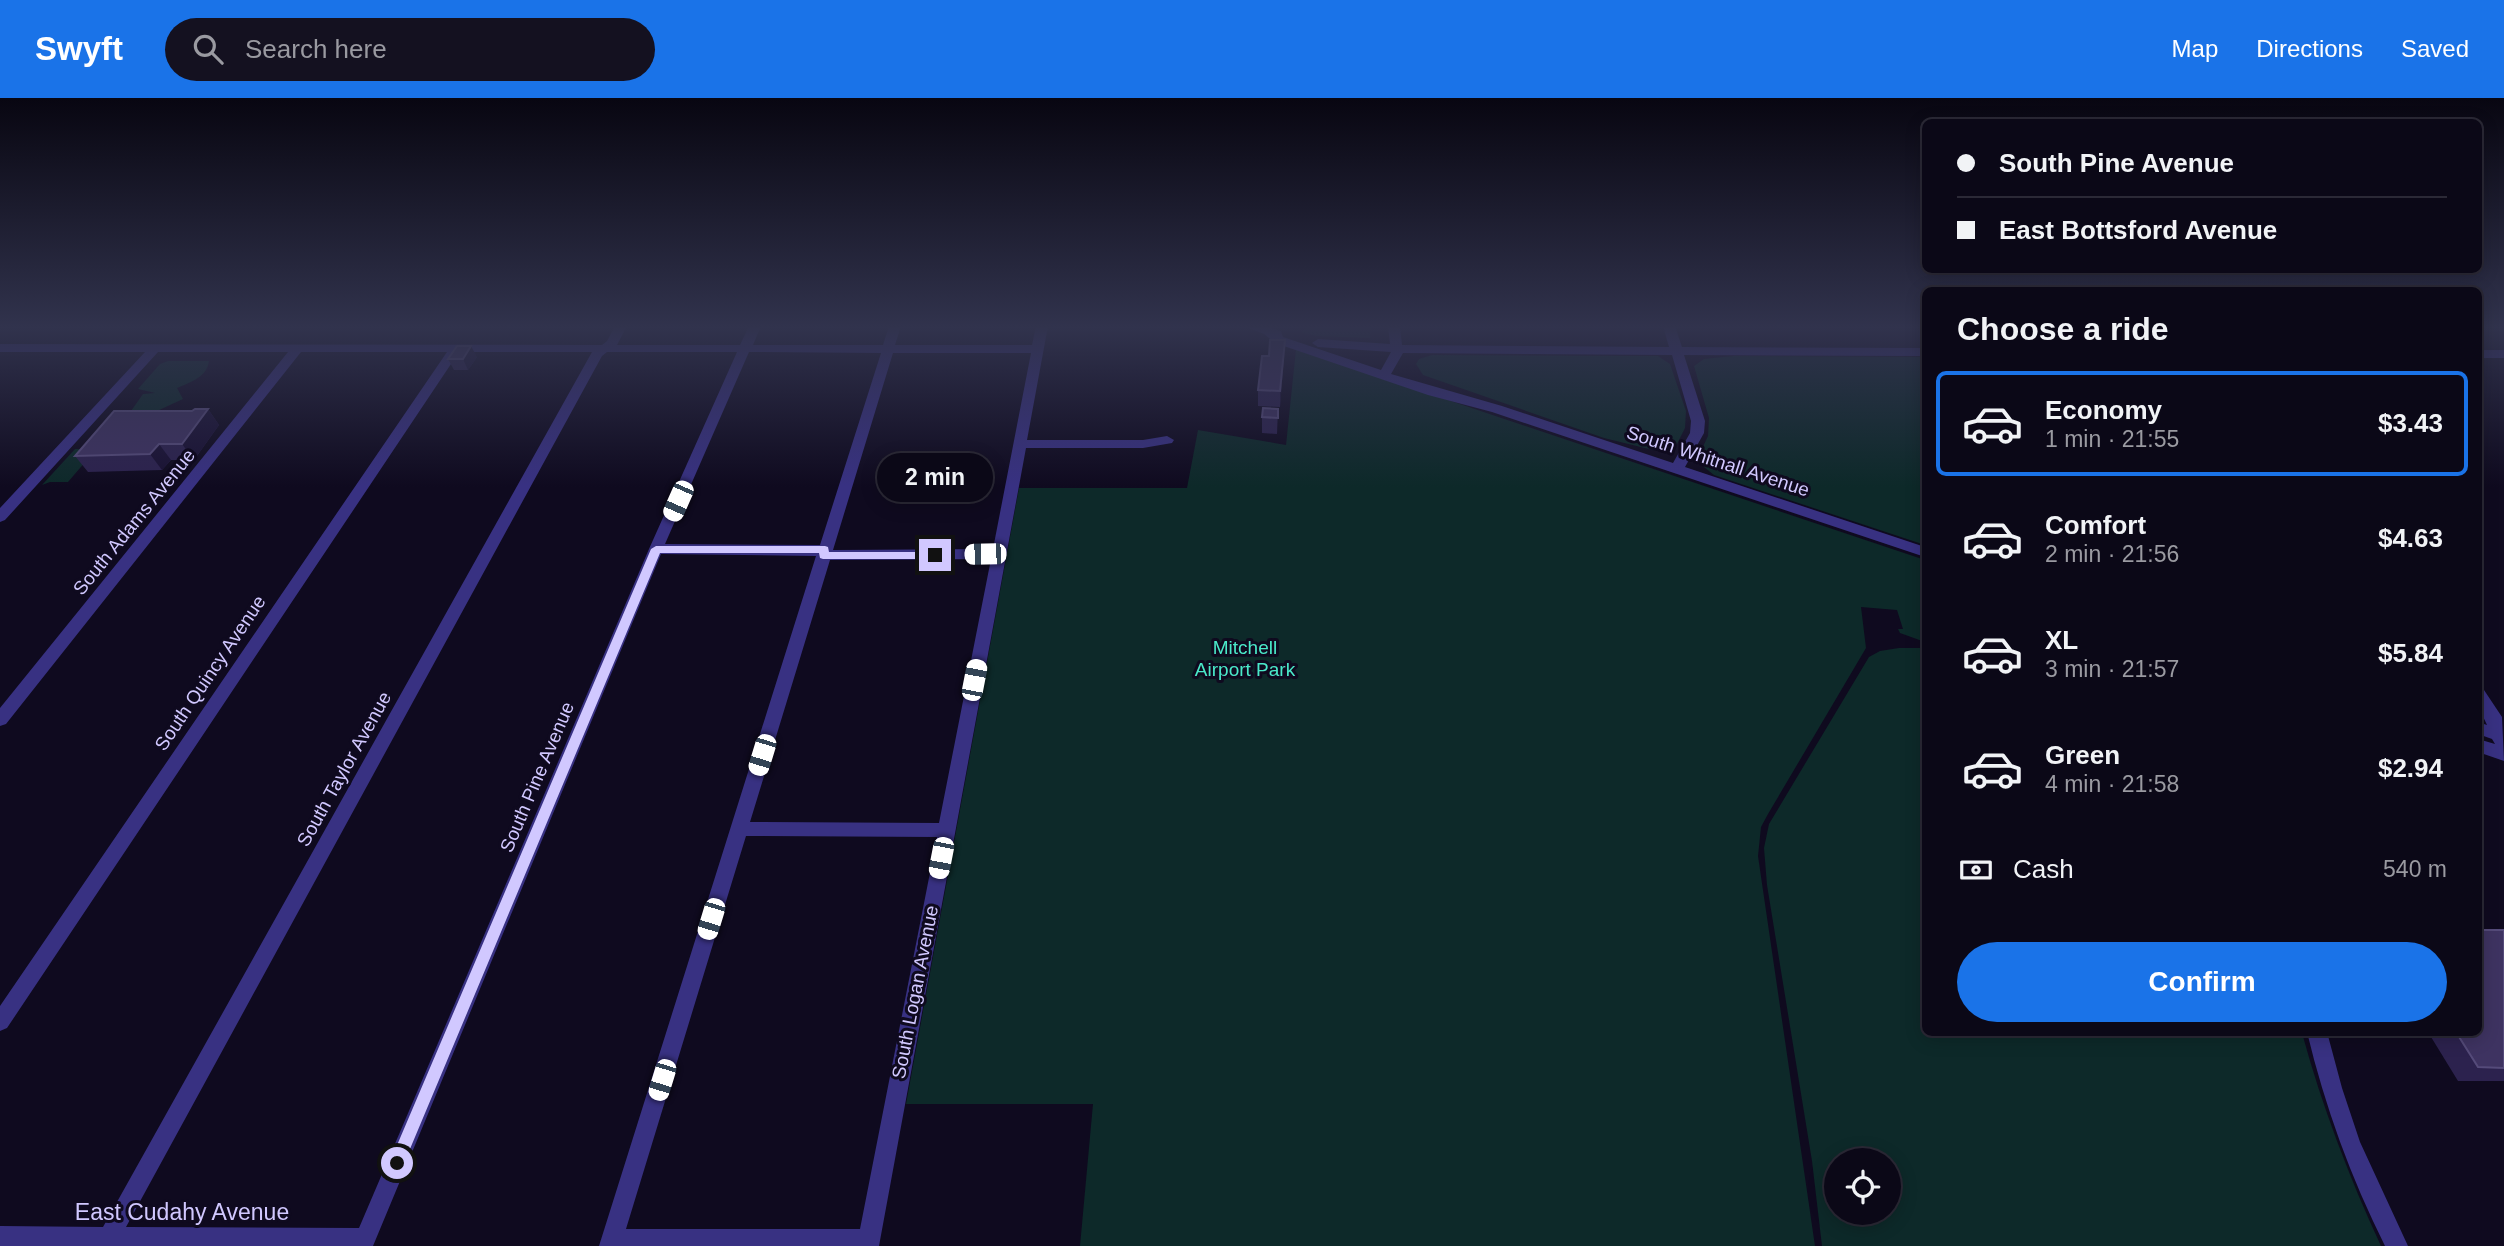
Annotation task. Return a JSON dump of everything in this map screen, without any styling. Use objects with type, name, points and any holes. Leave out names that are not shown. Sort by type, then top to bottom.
[{"type":"street","points":[[0,517],[126,380]]},
{"type":"street","name":"South Adams Avenue","points":[[0,720],[273,380]]},
{"type":"street","name":"South Quincy Avenue","points":[[0,1022],[435,380]]},
{"type":"street","name":"South Taylor Avenue","points":[[109,1237],[583,380]]},
{"type":"street","name":"South Pine Avenue","points":[[363,1243],[656,549],[732,380]]},
{"type":"street","points":[[868,1243],[611,1243],[878,380]]},
{"type":"street","name":"South Logan Avenue","points":[[868,1243],[1032,380]]},
{"type":"street","name":"South Whitnall Avenue","points":[[1406,380],[1433,392],[1497,410],[1922,551]]},
{"type":"street","points":[[1678,469],[1697,433],[1698,421],[1686,380]]},
{"type":"street","points":[[1021,444],[1143,444],[1167,440]]},
{"type":"street","points":[[656,549],[998,554]]},
{"type":"street","points":[[2482,700],[2494,717],[2502,739]]},
{"type":"street","points":[[2482,730],[2502,739]]},
{"type":"street","points":[[2482,746],[2504,754]]},
{"type":"street","points":[[738,829],[946,830]]},
{"type":"street","points":[[2318,1036],[2357,1162],[2397,1246]]},
{"type":"street","name":"East Cudahy Avenue","points":[[0,1237],[363,1243]]},
{"type":"green space","points":[[146,380],[195,380],[177,388],[183,399],[157,411],[131,411],[143,394],[155,393],[138,389]]},
{"type":"green space","name":"Mitchell Airport Park","points":[[1293,380],[1387,380],[1922,559],[1922,641],[1900,633],[1898,629],[1903,629],[1897,610],[1861,607],[1866,648],[1761,827],[1758,856],[1815,1246],[1080,1246],[1093,1104],[906,1104],[1019,488],[1187,488],[1198,430],[1286,445]]},
{"type":"green space","points":[[1436,380],[1675,380],[1686,411],[1685,428],[1676,446],[1668,451],[1657,451],[1604,438]]},
{"type":"green space","points":[[1698,380],[1922,380],[1922,544],[1714,475],[1704,467],[1699,455],[1708,436],[1709,418]]},
{"type":"green space","points":[[75,449],[80,449],[86,461],[68,482],[42,485]]},
{"type":"green space","points":[[1922,648],[1922,1036],[2303,1036],[2337,1141],[2381,1246],[1822,1246],[1812,1161],[1767,885],[1764,848],[1769,824],[1869,657],[1880,651]]},
{"type":"building","points":[[1259,380],[1281,380],[1280,391],[1258,390]]},
{"type":"building","points":[[1263,408],[1278,409],[1278,418],[1262,417]]},
{"type":"building","points":[[208,409],[182,444],[159,444],[150,454],[75,456],[114,411]]},
{"type":"building","points":[[2482,930],[2504,930],[2504,1068],[2478,1067],[2459,1036],[2482,1036]]},
{"type":"route","points":[[397,1163],[656,549],[825,550],[823,555],[935,555]]}]
